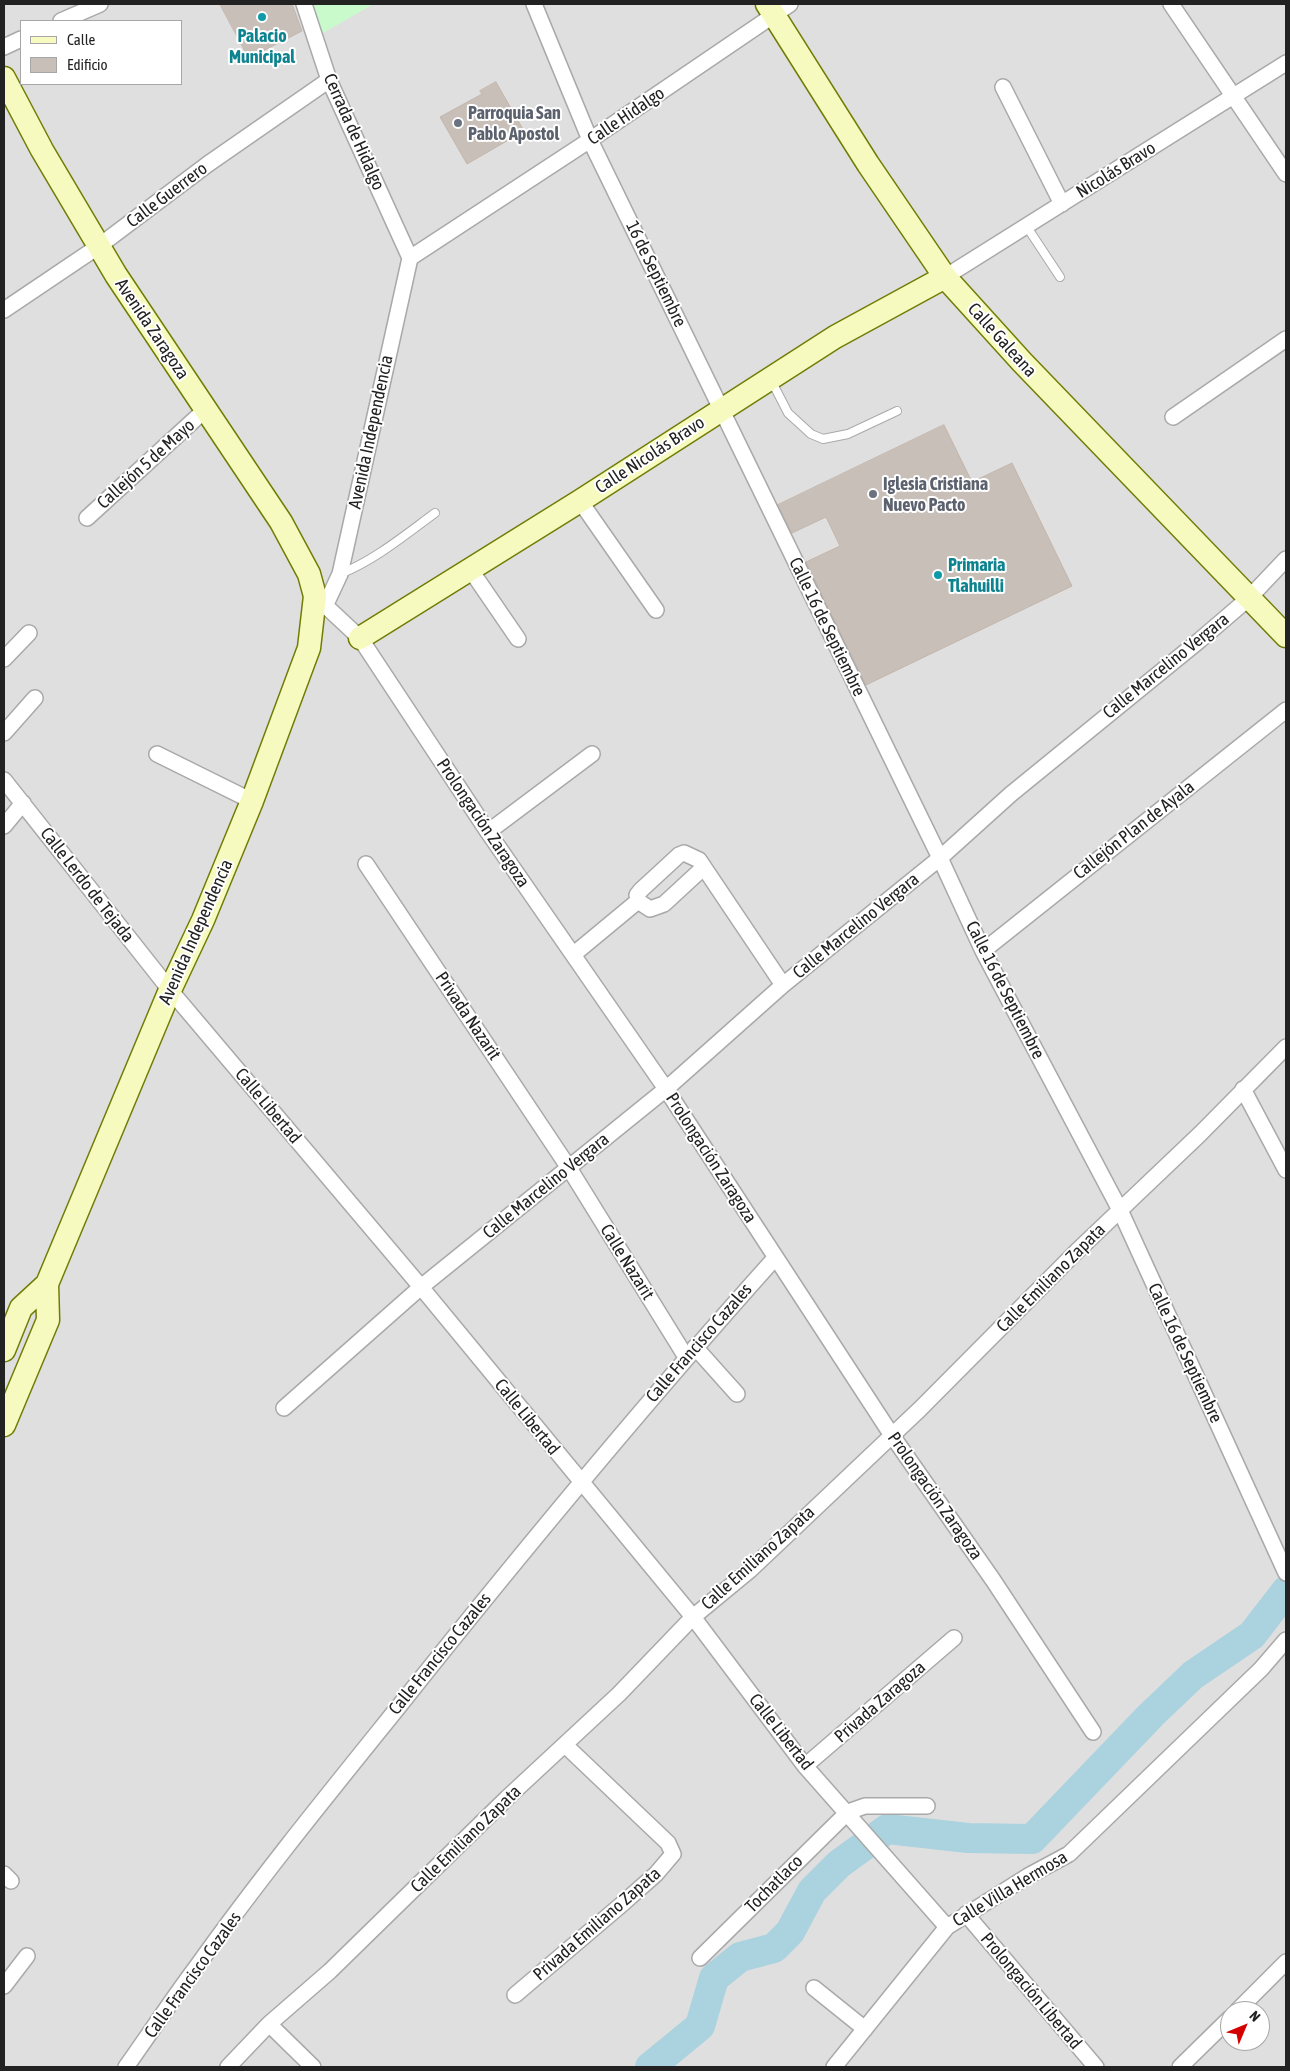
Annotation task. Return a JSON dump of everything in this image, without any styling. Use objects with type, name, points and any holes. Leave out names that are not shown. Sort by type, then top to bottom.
[{"type":"main road","name":"Calle Galeana","points":[[777,7],[868,164],[945,277],[1022,362],[1286,636]]},
{"type":"main road","name":"Avenida Zaragoza","points":[[4,78],[42,150],[98,246],[273,509],[310,574]]},
{"type":"main road","name":"Calle Nicolás Bravo","points":[[360,638],[580,501],[721,409],[771,380],[835,337],[945,277]]},
{"type":"main road","name":"Avenida Independencia","points":[[4,1425],[48,1320],[47,1284],[170,990],[203,920],[252,801],[309,648],[320,600],[310,574]]},
{"type":"main road","name":"Avenida Independencia","points":[[4,1350],[21,1308],[47,1284]]},
{"type":"street","points":[[63,20],[100,4]]},
{"type":"street","name":"Cerrada de Hidalgo","points":[[304,4],[329,80],[410,258]]},
{"type":"street","points":[[534,4],[590,140]]},
{"type":"street","points":[[1171,4],[1286,174]]},
{"type":"street","name":"Calle Hidalgo","points":[[410,258],[590,140],[777,7]]},
{"type":"street","points":[[4,47],[20,39]]},
{"type":"street","name":"Nicolás Bravo","points":[[945,277],[1286,63]]},
{"type":"street","name":"Calle Guerrero","points":[[4,310],[98,246],[215,158],[329,80]]},
{"type":"street","points":[[1003,87],[1062,204]]},
{"type":"street","name":"16 de Septiembre","points":[[590,140],[721,409]]},
{"type":"street","name":"Avenida Independencia","points":[[320,600],[340,574],[410,258]]},
{"type":"street","points":[[1173,417],[1286,339]]},
{"type":"street","name":"Callejón 5 de Mayo","points":[[87,518],[206,409]]},
{"type":"street","name":"Calle 16 de Septiembre","points":[[721,409],[940,858],[983,951],[1120,1210],[1286,1572]]},
{"type":"street","points":[[580,501],[656,610]]},
{"type":"street","name":"Calle Marcelino Vergara","points":[[284,1408],[421,1287],[666,1089],[783,985],[940,858],[1011,794],[1249,598],[1286,559]]},
{"type":"street","points":[[470,569],[518,638]]},
{"type":"street","name":"Prolongación Zaragoza","points":[[320,600],[360,638],[488,832],[666,1089],[891,1434],[993,1580],[1093,1732]]},
{"type":"street","points":[[4,659],[29,633]]},
{"type":"street","points":[[4,733],[35,698]]},
{"type":"street","name":"Callejón Plan de Ayala","points":[[983,951],[1286,710]]},
{"type":"street","points":[[157,754],[252,801]]},
{"type":"street","points":[[488,832],[592,754]]},
{"type":"street","name":"Calle Lerdo de Tejada","points":[[4,780],[170,990]]},
{"type":"street","points":[[4,826],[23,803]]},
{"type":"street","points":[[641,904],[637,895],[641,890],[679,855],[689,853],[701,864],[783,985]]},
{"type":"street","name":"Privada Nazarit","points":[[366,864],[569,1168]]},
{"type":"street","points":[[641,904],[655,908],[664,904],[701,864]]},
{"type":"street","points":[[574,954],[641,904]]},
{"type":"street","name":"Calle Libertad","points":[[170,990],[421,1287],[693,1617],[805,1766],[848,1812],[947,1927]]},
{"type":"street","name":"Calle Emiliano Zapata","points":[[228,2067],[269,2024],[336,1964],[619,1694],[693,1617],[750,1570],[891,1434],[920,1409],[1286,1047]]},
{"type":"street","points":[[1243,1089],[1286,1170]]},
{"type":"street","name":"Calle Nazarit","points":[[569,1168],[690,1352],[737,1394]]},
{"type":"street","name":"Calle Francisco Cazales","points":[[126,2067],[195,1968],[298,1832],[580,1481],[690,1352],[775,1258]]},
{"type":"street","name":"Privada Zaragoza","points":[[805,1766],[954,1638]]},
{"type":"street","name":"Calle Villa Hermosa","points":[[834,2067],[947,1927],[1069,1854],[1261,1669],[1286,1640]]},
{"type":"street","name":"Privada Emiliano Zapata","points":[[515,1995],[635,1893],[656,1874],[673,1854],[668,1843],[565,1745]]},
{"type":"street","points":[[848,1812],[865,1806],[928,1806]]},
{"type":"street","name":"Tochatlaco","points":[[700,1958],[848,1812]]},
{"type":"street","name":"Prolongación Libertad","points":[[966,1914],[1096,2067]]},
{"type":"street","points":[[4,1986],[27,1956]]},
{"type":"street","points":[[1247,2001],[1286,1962]]},
{"type":"street","points":[[814,1988],[865,2029]]},
{"type":"street","points":[[269,2024],[313,2067]]},
{"type":"street","points":[[1180,2067],[1220,2028]]},
{"type":"lane","points":[[1027,227],[1060,277]]},
{"type":"lane","points":[[771,380],[788,412],[800,426],[811,434],[823,439],[848,434],[897,411]]},
{"type":"lane","points":[[340,574],[380,553],[436,513]]},
{"type":"shaded area","points":[[4,4],[1286,4],[1286,2067],[4,2067]]},
{"type":"green space","points":[[298,4],[374,4],[312,39]]},
{"type":"building","name":"Palacio Municipal","points":[[220,4],[292,4],[302,31],[249,58]]},
{"type":"building","name":"Parroquia San Pablo Apostol","points":[[496,82],[524,131],[467,164],[440,117],[482,94],[480,91]]},
{"type":"building","name":"Primaria Tlahuilli","points":[[944,425],[972,482],[1012,463],[1072,586],[866,685],[806,562],[840,546],[826,517],[792,533],[778,505]]},
{"type":"waterway","points":[[650,2067],[700,2026],[714,1978],[740,1957],[774,1948],[790,1932],[812,1891],[839,1864],[887,1829],[968,1838],[1032,1839],[1151,1715],[1193,1675],[1252,1635],[1286,1591]]},
{"type":"place","name":"Palacio Municipal","points":[[262,17]]},
{"type":"place","name":"Parroquia San Pablo Apostol","points":[[458,123]]},
{"type":"place","name":"Iglesia Cristiana Nuevo Pacto","points":[[873,494]]},
{"type":"place","name":"Primaria Tlahuilli","points":[[938,575]]}]
